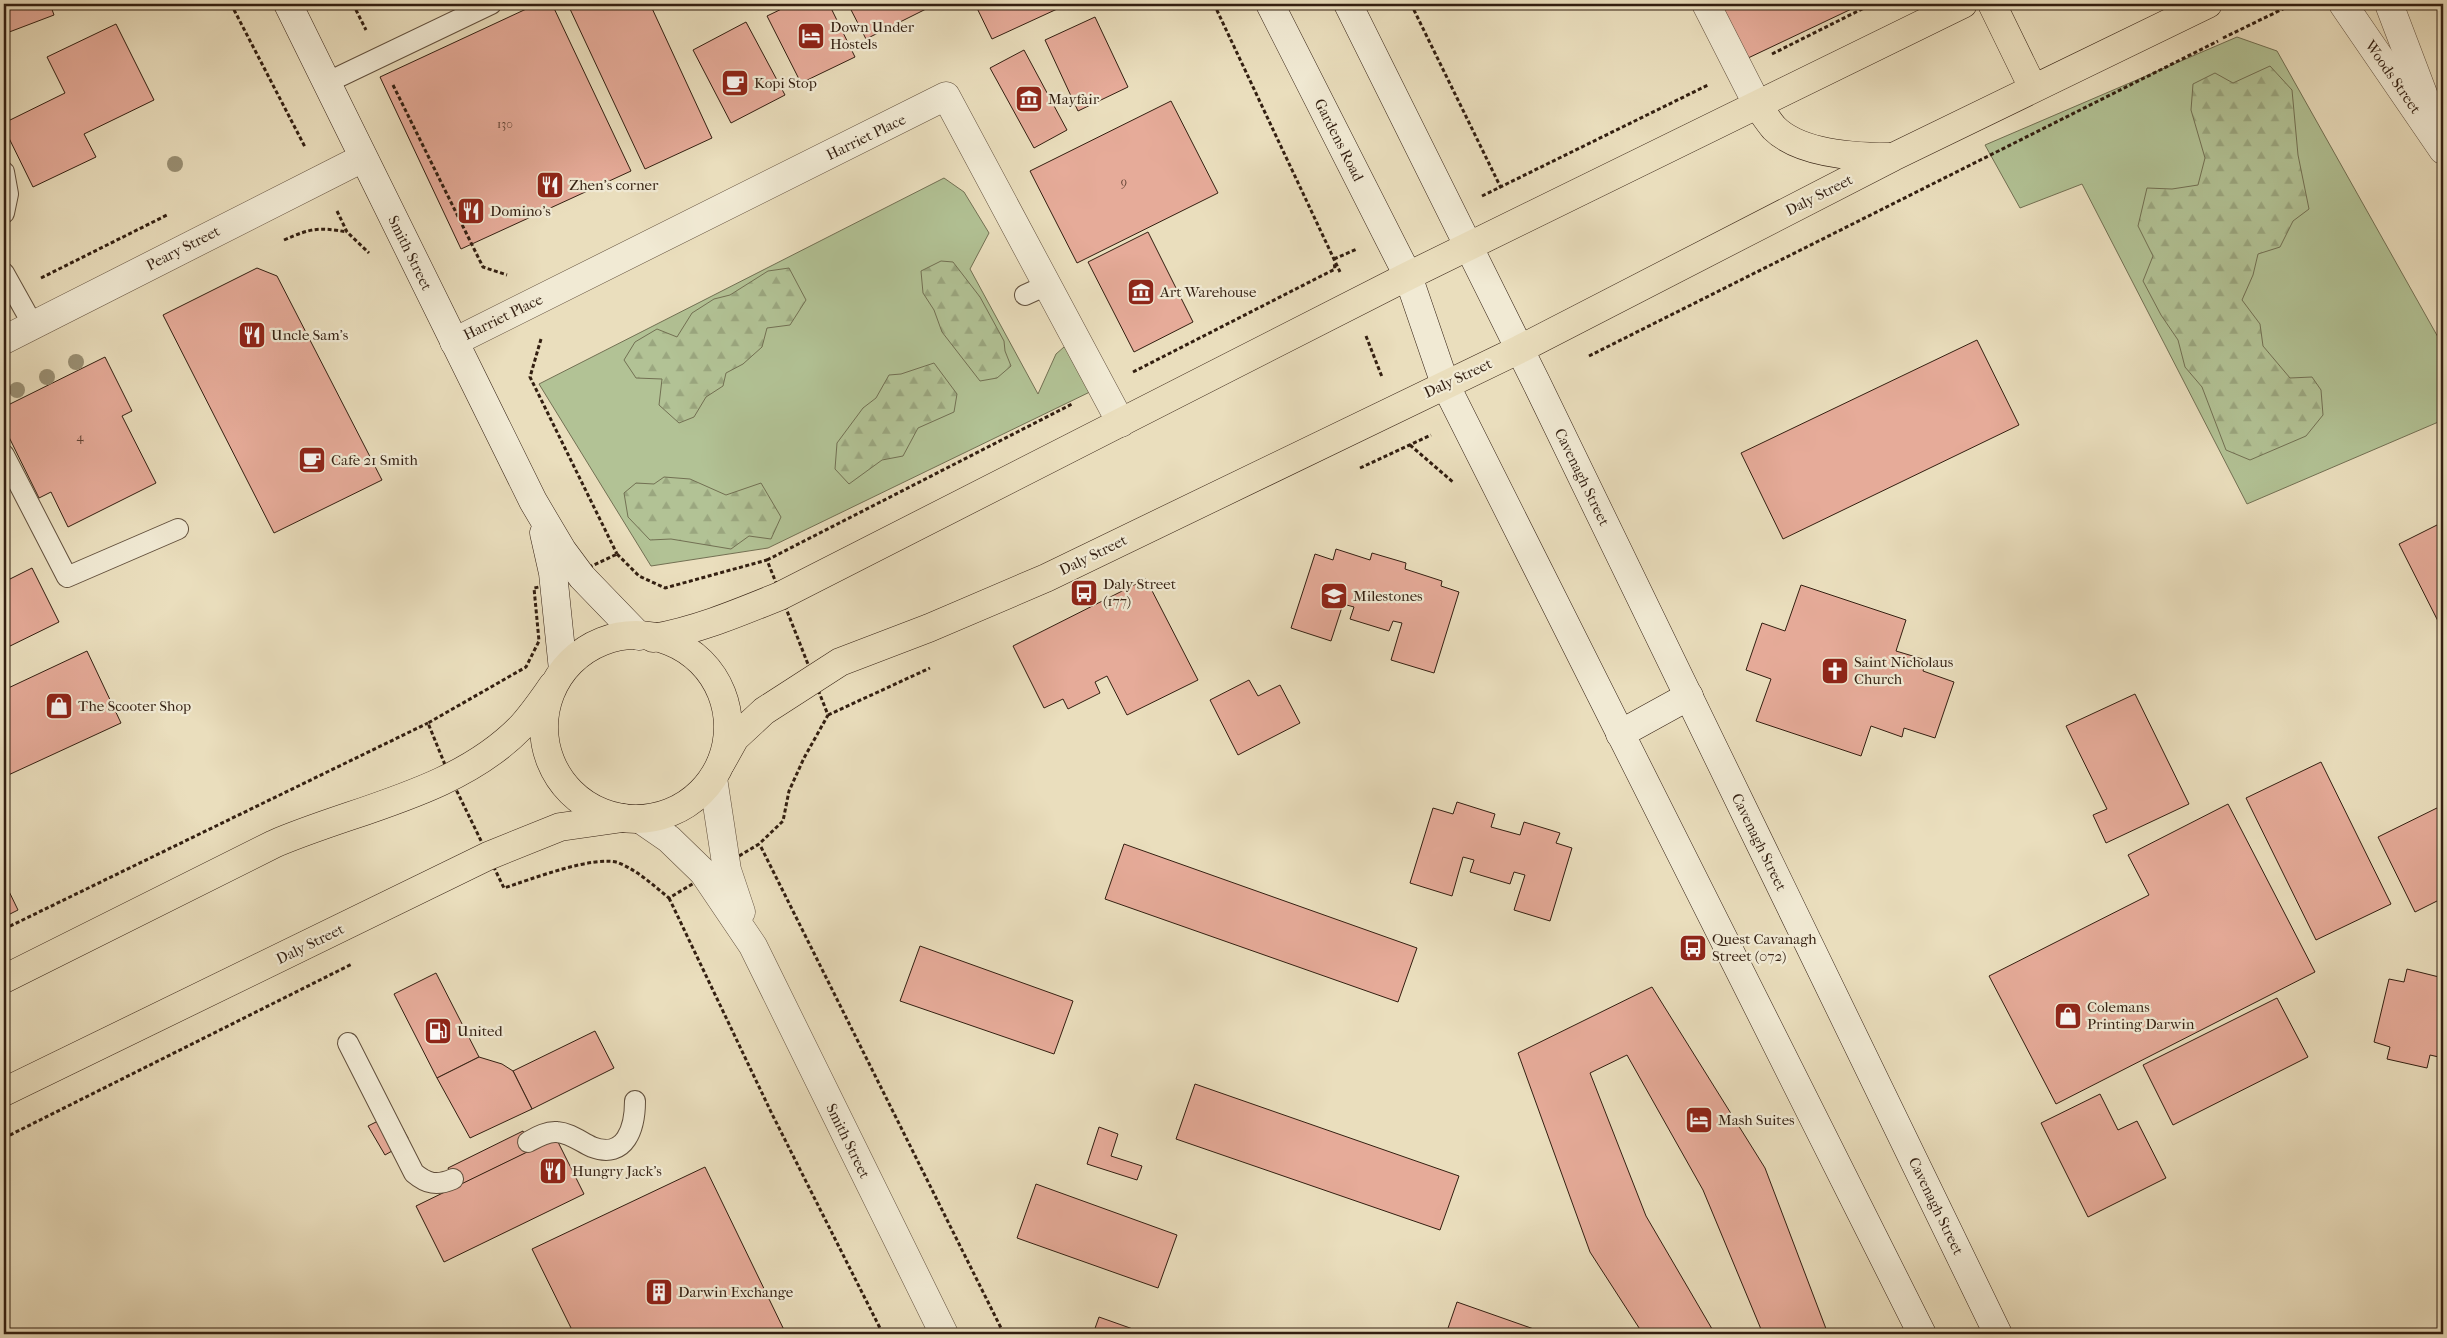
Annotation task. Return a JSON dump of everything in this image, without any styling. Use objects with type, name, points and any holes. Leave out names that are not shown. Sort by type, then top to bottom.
[{"type":"main road","points":[[4,979],[274,844],[308,830],[405,798],[440,782],[495,749],[520,729],[558,677],[577,656],[598,644],[623,636],[646,637],[682,632],[710,624],[780,596],[1408,276],[1963,4]]},
{"type":"main road","points":[[1992,4],[2033,88]]},
{"type":"main road","name":"Daly Street","points":[[4,1092],[488,856],[560,827],[664,814],[689,803],[704,789],[735,738],[764,711],[799,686],[840,662],[929,628],[1046,578],[1520,349],[1893,156],[2208,4]]},
{"type":"main road","points":[[1758,106],[1775,128],[1809,146],[1827,152],[1859,157],[1893,156]]},
{"type":"main road","points":[[646,637],[676,645],[691,654],[709,672],[718,686],[727,722],[726,743],[717,770]]},
{"type":"main road","points":[[558,677],[546,705],[544,738],[547,753],[558,777],[569,791],[585,804],[604,814],[632,819]]},
{"type":"street","name":"Smith Street","points":[[288,4],[533,501],[562,550],[582,577],[646,637]]},
{"type":"street","name":"Gardens Road","points":[[1270,4],[1408,276],[1445,384]]},
{"type":"street","points":[[1348,4],[1469,246]]},
{"type":"street","points":[[1706,4],[1758,106]]},
{"type":"street","name":"Woods Street","points":[[2343,4],[2443,148]]},
{"type":"street","name":"Woods Street","points":[[2388,4],[2443,148]]},
{"type":"street","name":"Harriet Place","points":[[454,342],[946,96],[1036,290],[1121,423]]},
{"type":"street","name":"Peary Street","points":[[4,340],[363,158]]},
{"type":"street","name":"Cavenagh Street","points":[[1469,246],[1998,1334]]},
{"type":"street","points":[[1445,384],[1922,1334]]},
{"type":"street","name":"Smith Street","points":[[533,501],[548,546],[553,573],[558,677]]},
{"type":"street","points":[[1620,734],[1689,696]]},
{"type":"street","name":"Smith Street","points":[[717,770],[727,870],[753,946],[944,1334]]},
{"type":"street","name":"Smith Street","points":[[632,819],[669,839],[703,872],[753,946]]},
{"type":"lane","points":[[326,83],[490,4]]},
{"type":"lane","points":[[4,172],[8,194],[4,213]]},
{"type":"lane","points":[[4,273],[33,325]]},
{"type":"lane","points":[[4,455],[67,578],[178,529]]},
{"type":"lane","points":[[348,1043],[414,1173],[423,1180],[435,1184],[453,1179]]},
{"type":"lane","points":[[528,1142],[546,1133],[557,1132],[594,1148],[607,1150],[613,1148],[628,1140],[632,1128],[635,1102]]},
{"type":"path","points":[[230,4],[305,147],[296,151]]},
{"type":"path","points":[[353,4],[370,39]]},
{"type":"path","points":[[1131,374],[1335,269],[1334,259],[1214,4]]},
{"type":"path","points":[[1411,4],[1501,188],[1713,83]]},
{"type":"path","points":[[1766,56],[1872,4]]},
{"type":"path","points":[[1536,382],[2292,4]]},
{"type":"path","points":[[392,83],[483,267],[514,278]]},
{"type":"path","points":[[14,291],[173,212]]},
{"type":"path","points":[[282,241],[307,230],[327,229],[348,232]]},
{"type":"path","points":[[542,337],[530,377],[617,554]]},
{"type":"path","points":[[767,560],[1077,401]]},
{"type":"path","points":[[1410,445],[1462,420]]},
{"type":"path","points":[[4,929],[428,723]]},
{"type":"path","points":[[759,844],[1004,1334]]},
{"type":"path","points":[[496,892],[504,888]]},
{"type":"path","points":[[669,898],[772,1114],[883,1334]]},
{"type":"path","points":[[4,1138],[359,961]]},
{"type":"green space","points":[[2237,37],[2277,51],[2443,346],[2443,420],[2247,504],[2082,184],[2020,208],[1985,145]]},
{"type":"green space","points":[[2270,66],[2292,90],[2298,155],[2309,209],[2293,221],[2280,247],[2258,254],[2253,275],[2242,300],[2260,324],[2263,346],[2290,378],[2312,377],[2321,390],[2323,415],[2306,436],[2250,460],[2226,450],[2202,387],[2185,367],[2178,340],[2161,315],[2143,281],[2153,256],[2138,226],[2147,188],[2172,189],[2198,185],[2205,158],[2191,110],[2193,84],[2215,73],[2233,83]]},
{"type":"green space","points":[[944,178],[964,192],[989,233],[970,269],[1038,394],[1056,354],[1064,347],[1073,349],[1096,389],[768,548],[651,566],[539,384]]},
{"type":"green space","points":[[941,261],[953,262],[980,297],[1004,341],[1005,351],[1011,366],[997,378],[980,381],[942,332],[934,310],[923,293],[921,271]]},
{"type":"green space","points":[[789,268],[806,300],[790,325],[767,328],[762,347],[743,364],[726,373],[723,386],[706,397],[694,417],[679,423],[659,405],[662,379],[636,378],[624,360],[635,342],[657,329],[677,337],[692,313],[714,299],[730,295],[768,271]]},
{"type":"green space","points":[[934,363],[957,394],[954,412],[918,428],[903,456],[882,460],[849,484],[835,469],[837,443],[863,408],[876,398],[889,375],[901,374]]},
{"type":"green space","points":[[664,477],[690,479],[726,495],[761,483],[781,517],[771,539],[749,536],[731,549],[671,539],[650,540],[628,517],[624,493],[636,483],[654,484]]},
{"type":"building","points":[[4,4],[50,4],[54,15],[4,34]]},
{"type":"building","points":[[537,4],[552,4],[631,171],[461,249],[380,77]]},
{"type":"building","points":[[582,4],[650,4],[712,138],[645,169],[570,9]]},
{"type":"building","name":"Down Under Hostels","points":[[792,4],[829,4],[855,57],[801,83],[767,16]]},
{"type":"building","points":[[848,4],[936,4],[866,39]]},
{"type":"building","points":[[975,4],[1068,4],[992,39]]},
{"type":"building","points":[[1719,4],[1862,4],[1746,59]]},
{"type":"building","points":[[1095,17],[1128,87],[1078,111],[1045,40]]},
{"type":"building","points":[[746,22],[785,95],[731,123],[693,50]]},
{"type":"building","points":[[116,24],[154,100],[84,134],[96,157],[33,187],[4,128],[4,123],[65,93],[47,57]]},
{"type":"building","name":"Mayfair","points":[[1024,50],[1067,130],[1034,148],[990,68]]},
{"type":"building","points":[[1171,101],[1218,193],[1077,263],[1030,171]]},
{"type":"building","name":"Art Warehouse","points":[[1148,232],[1193,322],[1134,352],[1088,262]]},
{"type":"building","points":[[257,268],[277,276],[382,480],[274,533],[163,315]]},
{"type":"building","points":[[1977,340],[2019,425],[1783,539],[1741,453]]},
{"type":"building","points":[[105,357],[132,411],[122,416],[156,483],[68,527],[51,492],[39,498],[4,427],[4,407]]},
{"type":"building","points":[[2443,522],[2443,631],[2399,544]]},
{"type":"building","points":[[1336,549],[1370,560],[1372,553],[1406,563],[1405,569],[1442,581],[1441,586],[1459,592],[1434,673],[1391,660],[1402,623],[1393,621],[1389,631],[1350,619],[1354,607],[1343,604],[1331,641],[1291,628],[1315,554],[1333,560]]},
{"type":"building","points":[[32,568],[59,622],[4,649],[4,582]]},
{"type":"building","points":[[1146,579],[1198,680],[1127,715],[1107,676],[1095,682],[1100,693],[1068,709],[1063,699],[1044,708],[1013,646]]},
{"type":"building","name":"Saint Nicholaus Church","points":[[1801,585],[1906,620],[1896,651],[1926,660],[1923,671],[1954,682],[1935,738],[1904,728],[1902,737],[1871,726],[1861,756],[1756,721],[1771,679],[1746,670],[1762,623],[1785,631]]},
{"type":"building","name":"The Scooter Shop","points":[[87,651],[121,723],[4,777],[4,690]]},
{"type":"building","points":[[1249,680],[1258,696],[1280,685],[1300,723],[1238,755],[1210,700]]},
{"type":"building","points":[[2135,694],[2189,804],[2106,843],[2093,815],[2107,809],[2066,726]]},
{"type":"building","points":[[2321,762],[2391,904],[2316,940],[2246,798]]},
{"type":"building","points":[[1457,802],[1495,814],[1491,827],[1520,835],[1524,822],[1560,833],[1556,843],[1572,848],[1550,921],[1514,910],[1525,875],[1514,872],[1510,884],[1470,872],[1474,860],[1463,857],[1452,896],[1410,883],[1433,808],[1453,814]]},
{"type":"building","points":[[2228,804],[2315,972],[2056,1104],[1989,976],[2149,895],[2128,855]]},
{"type":"building","points":[[2443,805],[2443,898],[2415,912],[2378,837]]},
{"type":"building","points":[[1124,844],[1417,948],[1398,1002],[1105,899]]},
{"type":"building","points":[[4,881],[18,910],[4,917]]},
{"type":"building","points":[[920,946],[1073,1001],[1054,1054],[900,1001]]},
{"type":"building","points":[[2407,969],[2443,978],[2443,1058],[2430,1055],[2427,1068],[2387,1059],[2390,1047],[2374,1042],[2389,979],[2404,982]]},
{"type":"building","points":[[436,973],[479,1057],[437,1078],[394,994]]},
{"type":"building","name":"Mash Suites","points":[[1652,987],[1765,1168],[1828,1334],[1763,1334],[1703,1190],[1627,1055],[1590,1073],[1646,1216],[1715,1334],[1643,1334],[1590,1252],[1518,1053]]},
{"type":"building","points":[[2277,998],[2308,1057],[2173,1125],[2143,1065]]},
{"type":"building","points":[[595,1031],[614,1068],[532,1109],[513,1071]]},
{"type":"building","points":[[479,1057],[502,1064],[513,1071],[532,1109],[470,1138],[437,1078]]},
{"type":"building","points":[[1195,1084],[1459,1176],[1440,1230],[1176,1139]]},
{"type":"building","points":[[2100,1094],[2118,1130],[2137,1121],[2166,1178],[2088,1217],[2041,1123]]},
{"type":"building","points":[[394,1113],[408,1138],[406,1143],[385,1155],[368,1126]]},
{"type":"building","points":[[1099,1127],[1118,1134],[1111,1156],[1142,1166],[1137,1180],[1087,1164]]},
{"type":"building","points":[[523,1131],[532,1150],[456,1187],[448,1168]]},
{"type":"building","points":[[556,1138],[584,1194],[444,1262],[416,1206]]},
{"type":"building","name":"Darwin Exchange","points":[[705,1167],[786,1334],[574,1334],[532,1249]]},
{"type":"building","points":[[1036,1184],[1177,1235],[1158,1288],[1017,1238]]},
{"type":"building","points":[[1457,1302],[1548,1334],[1446,1334]]},
{"type":"building","points":[[1099,1317],[1147,1334],[1093,1334]]},
{"type":"place","name":"Down Under Hostels","points":[[811,36]]},
{"type":"place","name":"Kopi Stop","points":[[735,83]]},
{"type":"place","name":"Mayfair","points":[[1029,99]]},
{"type":"place","name":"Zhen's corner","points":[[550,185]]},
{"type":"place","name":"Domino's","points":[[471,211]]},
{"type":"place","name":"Art Warehouse","points":[[1141,292]]},
{"type":"place","name":"Uncle Sam's","points":[[252,335]]},
{"type":"place","name":"Cafe 21 Smith","points":[[312,460]]},
{"type":"place","name":"Daly Street (177)","points":[[1084,593]]},
{"type":"place","name":"Milestones","points":[[1334,596]]},
{"type":"place","name":"Saint Nicholaus Church","points":[[1835,671]]},
{"type":"place","name":"The Scooter Shop","points":[[59,706]]},
{"type":"place","name":"Quest Cavanagh Street (072)","points":[[1693,948]]},
{"type":"place","name":"Colemans Printing Darwin","points":[[2068,1016]]},
{"type":"place","name":"United","points":[[438,1031]]},
{"type":"place","name":"Mash Suites","points":[[1699,1120]]},
{"type":"place","name":"Hungry Jack's","points":[[553,1171]]},
{"type":"place","name":"Darwin Exchange","points":[[659,1292]]}]
